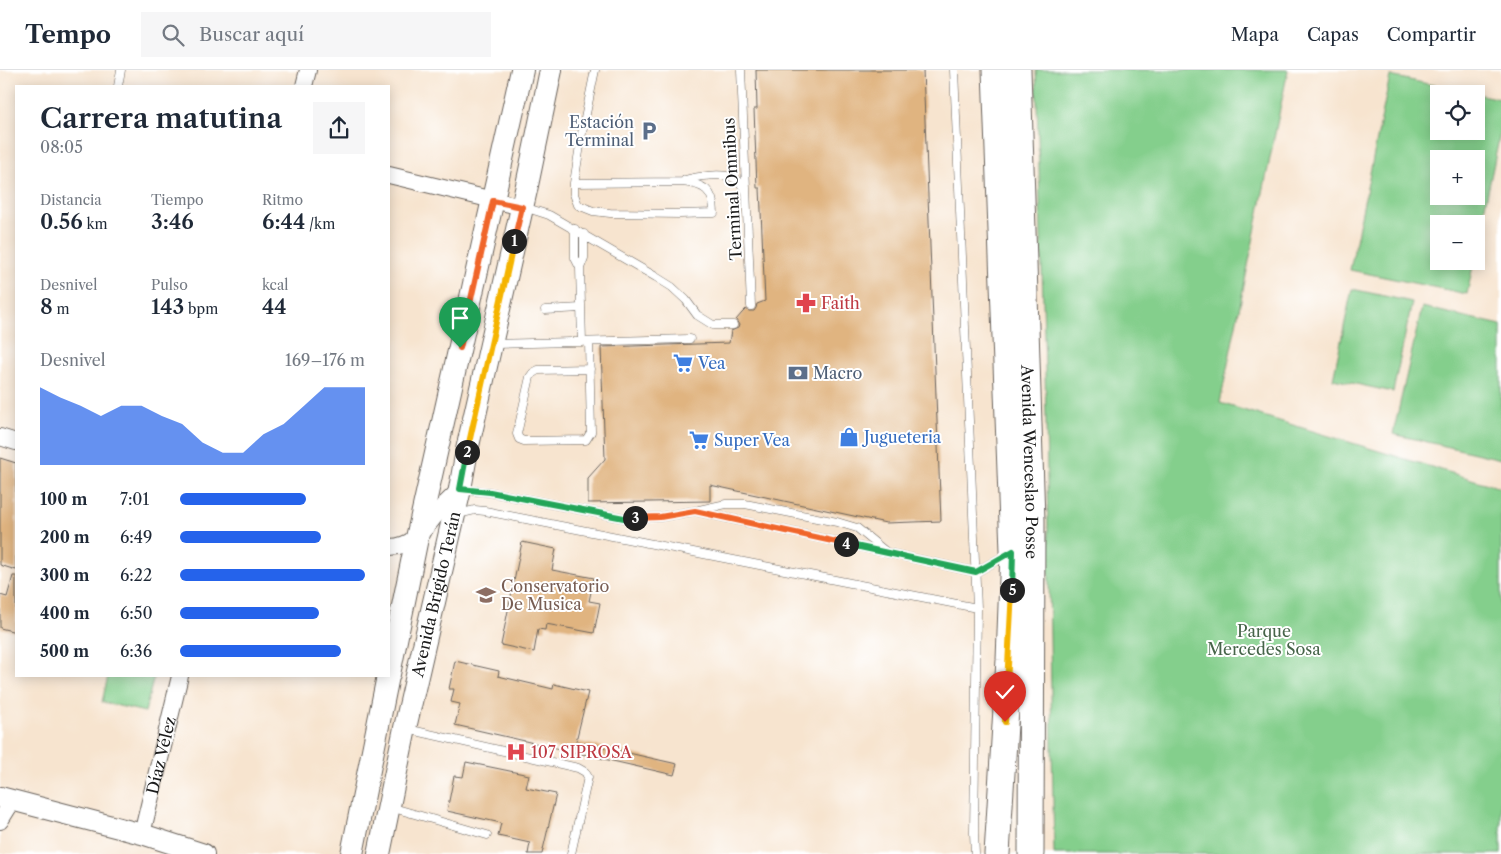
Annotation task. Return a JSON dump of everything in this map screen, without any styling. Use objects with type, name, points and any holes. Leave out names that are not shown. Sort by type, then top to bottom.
[{"type":"main road","name":"Avenida Brígido Terán","points":[[390,670],[417,538],[522,70]]},
{"type":"main road","name":"Avenida Brígido Terán","points":[[381,848],[405,728],[460,489],[552,70]]},
{"type":"main road","points":[[995,70],[1013,551],[1010,660],[997,854]]},
{"type":"main road","name":"Avenida Wenceslao Posse","points":[[1018,70],[1032,521],[1031,854]]},
{"type":"main road","name":"Avenida Brígido Terán","points":[[352,854],[389,677]]},
{"type":"street","points":[[304,85],[308,70]]},
{"type":"street","points":[[390,175],[522,207]]},
{"type":"street","points":[[0,437],[15,442]]},
{"type":"street","points":[[390,547],[402,546],[417,538],[443,506],[460,489]]},
{"type":"street","name":"Díaz Vélez","points":[[142,834],[180,677]]},
{"type":"street","points":[[0,821],[7,798],[142,834],[169,849],[204,854]]},
{"type":"lane","points":[[118,85],[121,70]]},
{"type":"lane","points":[[574,183],[696,183],[710,192],[714,203],[714,213],[610,213],[592,211],[578,205],[574,194],[574,183],[595,70]]},
{"type":"lane","name":"Terminal Omnibus","points":[[741,70],[751,306]]},
{"type":"lane","points":[[954,70],[977,608],[975,854]]},
{"type":"lane","points":[[682,182],[699,177],[734,178],[747,192]]},
{"type":"lane","points":[[522,207],[549,214],[672,287],[686,300],[697,315],[713,325],[733,325]]},
{"type":"lane","points":[[575,229],[575,258],[580,268]]},
{"type":"lane","points":[[584,234],[584,258],[580,268],[581,308],[590,369],[591,432],[586,440],[524,441],[520,438],[517,434],[530,377],[533,373],[538,370],[590,369]]},
{"type":"lane","points":[[544,310],[581,308]]},
{"type":"lane","points":[[491,344],[690,339]]},
{"type":"lane","points":[[460,489],[490,492],[624,518],[660,517],[726,504],[745,504],[837,522],[857,528],[887,553]]},
{"type":"lane","points":[[454,515],[465,512],[485,511],[977,608]]},
{"type":"lane","points":[[695,511],[976,572],[1013,551]]},
{"type":"lane","points":[[405,728],[578,768],[585,772],[588,777],[571,854]]},
{"type":"lane","points":[[388,807],[487,834]]},
{"type":"green space","name":"Parque Mercedes Sosa","points":[[1036,70],[1288,70],[1220,403],[1501,488],[1501,854],[1054,854],[1045,368]]},
{"type":"green space","points":[[1390,76],[1433,85],[1430,85],[1430,140],[1485,140],[1485,96],[1501,99],[1501,129],[1483,215],[1430,215],[1430,270],[1472,270],[1467,294],[1350,270]]},
{"type":"green space","points":[[1352,289],[1412,302],[1393,392],[1333,379]]},
{"type":"green space","points":[[1422,307],[1501,325],[1501,459],[1393,434]]},
{"type":"green space","points":[[108,677],[154,677],[145,712],[102,702]]},
{"type":"building","points":[[756,70],[923,70],[941,521],[886,523],[710,485],[710,501],[588,503],[588,478],[605,459],[601,347],[729,343],[731,331],[738,328],[739,325],[736,320],[746,309],[754,311],[757,304],[765,301],[760,188],[757,188],[754,109],[757,109]]},
{"type":"building","points":[[0,458],[15,463],[15,570],[0,565]]},
{"type":"building","points":[[522,542],[556,549],[552,570],[594,578],[589,601],[600,603],[594,633],[546,624],[545,630],[538,629],[534,652],[501,645]]},
{"type":"building","points":[[13,576],[15,576],[15,632],[0,628],[0,595],[7,597]]},
{"type":"building","points":[[455,661],[499,671],[498,676],[553,689],[554,684],[588,692],[576,741],[677,764],[674,775],[455,725],[460,704],[451,702],[454,689],[449,689]]},
{"type":"building","points":[[466,762],[529,775],[526,788],[556,794],[542,854],[528,854],[530,843],[498,836],[501,823],[447,811],[454,776],[463,777]]},
{"type":"place","name":"Estación Terminal","points":[[649,131]]},
{"type":"place","name":"Faith","points":[[806,303]]},
{"type":"place","name":"Vea","points":[[683,363]]},
{"type":"place","name":"Macro","points":[[798,373]]},
{"type":"place","name":"Jugueteria","points":[[849,437]]},
{"type":"place","name":"Super Vea","points":[[699,440]]},
{"type":"place","name":"Conservatorio De Musica","points":[[486,595]]},
{"type":"place","name":"107 SIPROSA","points":[[516,752]]},
{"type":"route","points":[[460,348],[493,201],[522,207],[467,450],[460,489],[490,492],[624,518],[660,517],[695,511],[976,572],[1013,551],[1010,660],[1005,722]]}]
